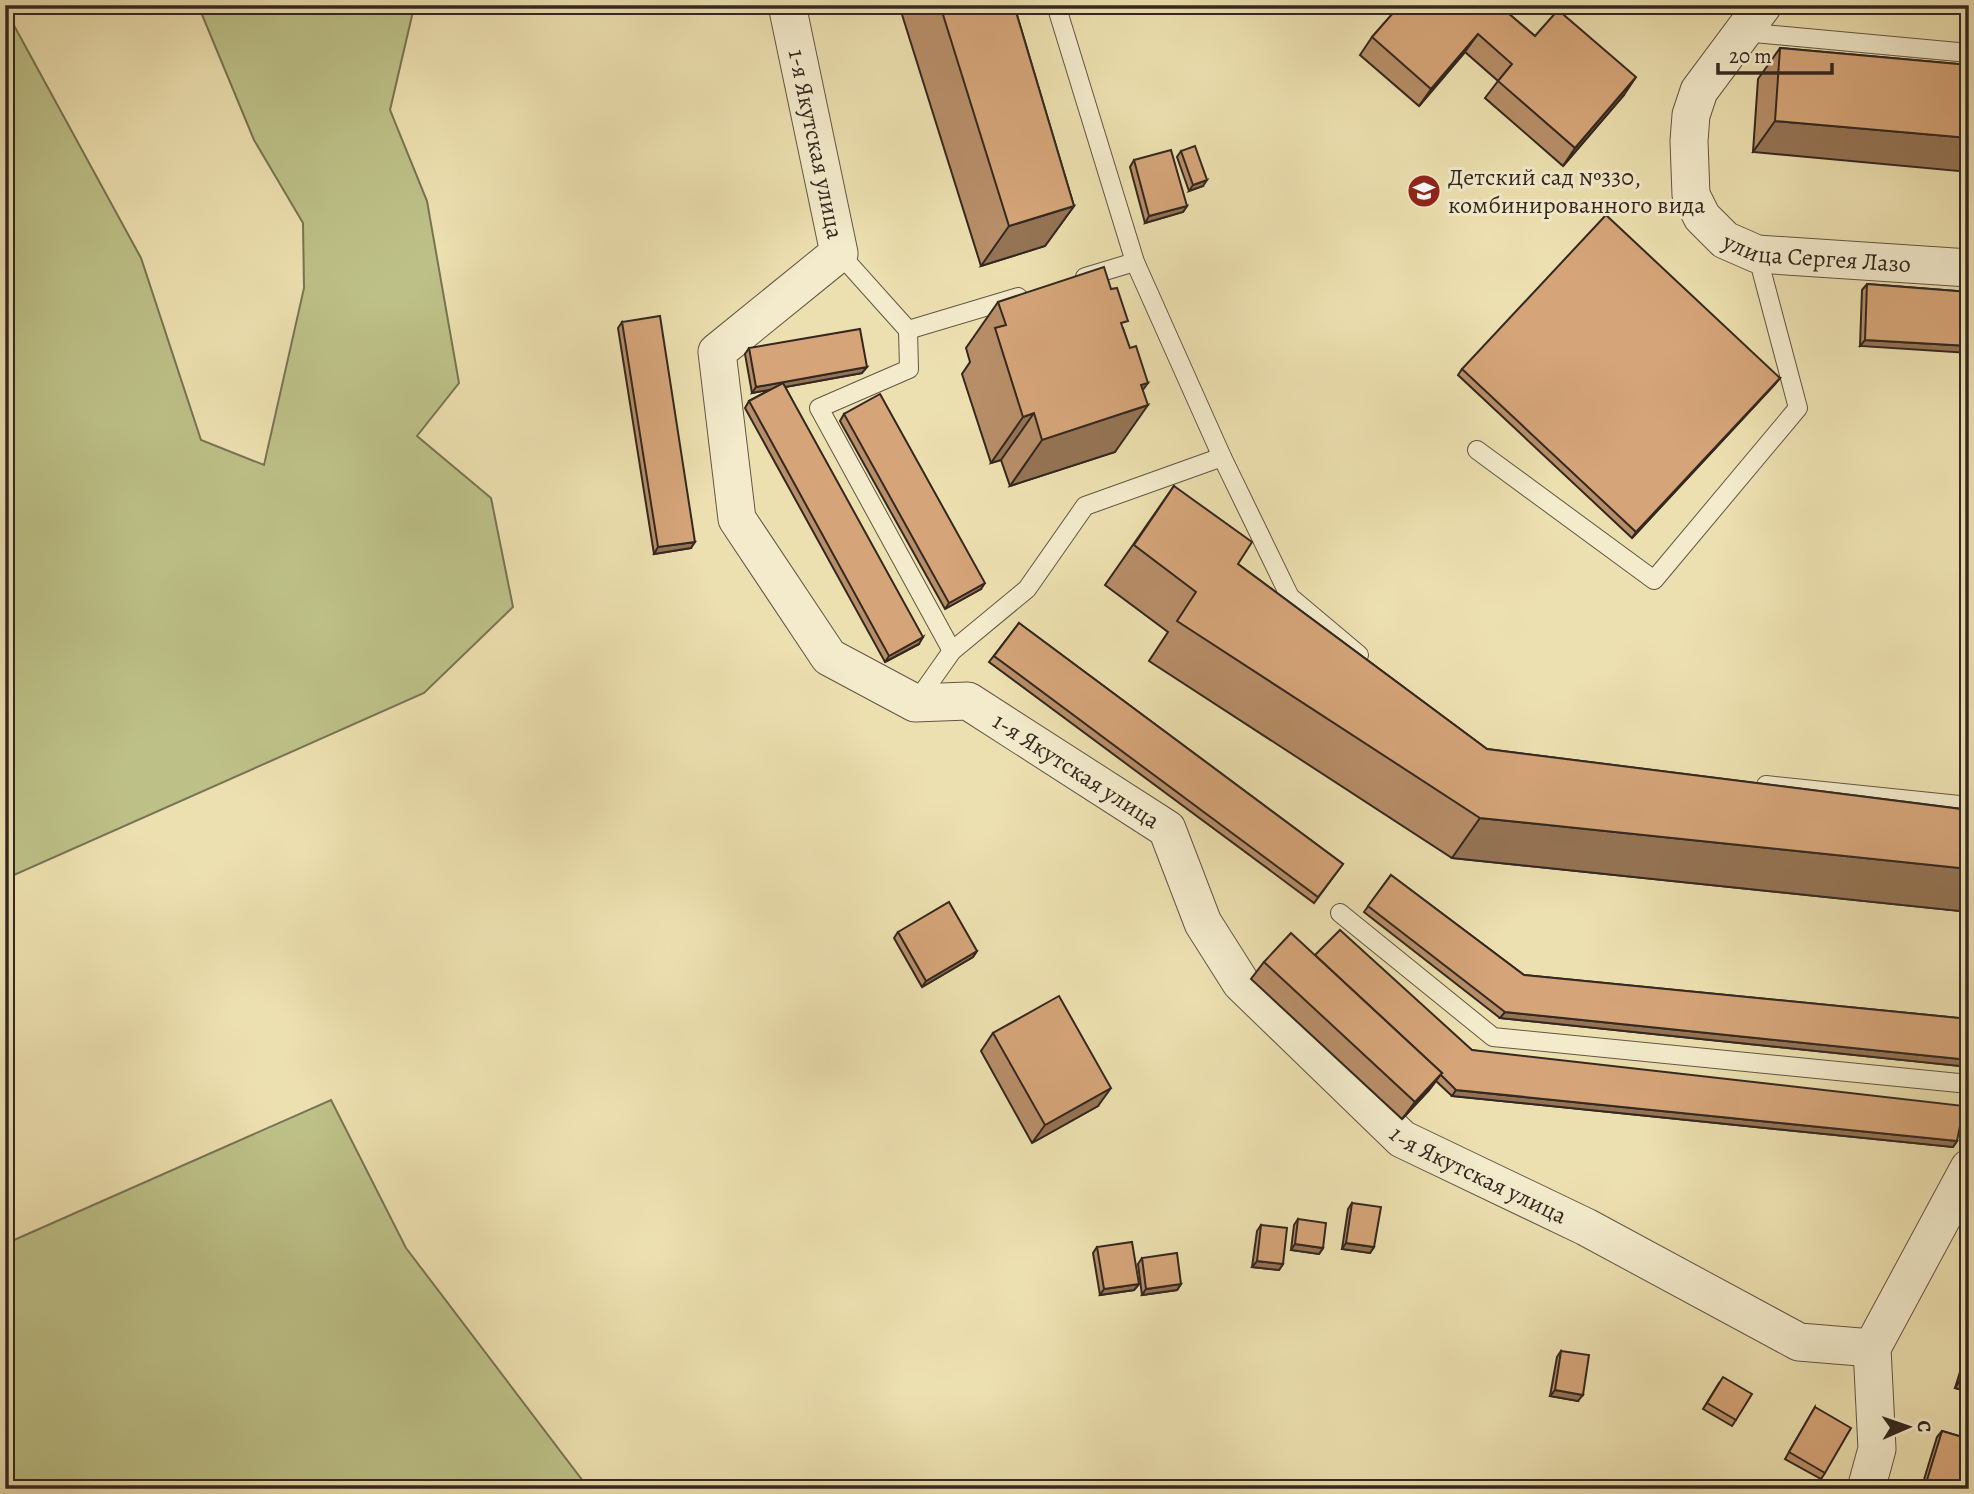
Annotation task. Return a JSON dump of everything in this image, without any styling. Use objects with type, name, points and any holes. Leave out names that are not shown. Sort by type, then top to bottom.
[{"type":"street","name":"1-я Якутская улица","points":[[787,5],[839,253],[717,352],[737,519],[829,657],[915,703],[968,701],[1167,829],[1203,923],[1241,983],[1402,1139],[1586,1227],[1799,1342],[1872,1348]]},
{"type":"street","name":"улица Сергея Лазо","points":[[1753,19],[1699,91],[1691,115],[1691,195],[1702,217],[1725,240],[1757,254],[1969,268]]},
{"type":"street","points":[[1866,1489],[1877,1449],[1872,1348],[1969,1168]]},
{"type":"lane","points":[[1056,5],[1135,262],[1222,457],[1290,597],[1372,666]]},
{"type":"lane","points":[[1753,19],[1969,53]]},
{"type":"lane","points":[[839,253],[908,330],[909,369],[818,408],[952,651]]},
{"type":"lane","points":[[1477,450],[1654,580],[1798,408],[1757,254]]},
{"type":"lane","points":[[1069,282],[1135,262]]},
{"type":"lane","points":[[908,330],[1028,294]]},
{"type":"lane","points":[[915,703],[952,651],[1027,589],[1085,506],[1222,457]]},
{"type":"lane","points":[[1749,783],[1969,806]]},
{"type":"lane","points":[[1340,913],[1493,1037],[1969,1084]]},
{"type":"green space","points":[[198,5],[414,7],[390,110],[427,201],[459,383],[417,436],[491,498],[513,607],[424,693],[5,879],[5,9],[141,258],[201,440],[264,465],[304,288],[303,223],[254,140]]},
{"type":"green space","points":[[331,1100],[406,1248],[589,1489],[5,1489],[5,1244]]},
{"type":"building","points":[[940,5],[1014,5],[1074,206],[1009,226]]},
{"type":"building","points":[[1400,5],[1503,5],[1501,7],[1535,36],[1558,10],[1636,77],[1575,148],[1498,81],[1512,64],[1478,34],[1431,89],[1372,37]]},
{"type":"building","points":[[1780,48],[1969,65],[1969,138],[1775,121]]},
{"type":"building","points":[[1195,146],[1207,180],[1193,185],[1181,151]]},
{"type":"building","points":[[1171,150],[1187,206],[1149,216],[1134,160]]},
{"type":"building","points":[[1606,215],[1780,378],[1636,532],[1462,369]]},
{"type":"building","points":[[1104,267],[1111,289],[1117,288],[1128,321],[1121,323],[1130,348],[1136,346],[1148,383],[1141,385],[1148,405],[1042,440],[1034,413],[1023,417],[995,328],[1006,325],[998,302]]},
{"type":"building","points":[[1867,284],[1969,292],[1969,346],[1865,340]]},
{"type":"building","points":[[660,316],[695,542],[658,547],[622,322]]},
{"type":"building","points":[[860,329],[867,367],[756,387],[749,348]]},
{"type":"building","points":[[783,383],[923,637],[889,656],[749,401]]},
{"type":"building","points":[[880,394],[985,583],[949,603],[844,414]]},
{"type":"building","points":[[1174,486],[1252,542],[1238,564],[1487,749],[1969,810],[1969,869],[1480,818],[1177,621],[1196,592],[1134,545]]},
{"type":"building","points":[[1019,623],[1343,864],[1318,897],[994,656]]},
{"type":"building","points":[[1391,875],[1524,975],[1969,1019],[1969,1060],[1505,1012],[1368,906]]},
{"type":"building","points":[[949,902],[977,951],[926,981],[898,932]]},
{"type":"building","points":[[1340,930],[1472,1050],[1964,1106],[1957,1141],[1456,1090],[1440,1074],[1442,1073],[1315,955]]},
{"type":"building","points":[[1291,933],[1442,1073],[1415,1102],[1264,962]]},
{"type":"building","points":[[1059,996],[1111,1088],[1045,1125],[993,1033]]},
{"type":"building","points":[[1352,1203],[1381,1207],[1374,1247],[1346,1243]]},
{"type":"building","points":[[1298,1219],[1326,1223],[1323,1248],[1295,1244]]},
{"type":"building","points":[[1261,1225],[1287,1228],[1283,1264],[1257,1261]]},
{"type":"building","points":[[1132,1242],[1139,1284],[1104,1289],[1097,1247]]},
{"type":"building","points":[[1177,1253],[1181,1284],[1146,1289],[1142,1258]]},
{"type":"building","points":[[1561,1351],[1589,1355],[1583,1395],[1555,1390]]},
{"type":"building","points":[[1969,1351],[1969,1385],[1959,1382]]},
{"type":"building","points":[[1723,1377],[1752,1394],[1736,1420],[1707,1403]]},
{"type":"building","points":[[1815,1407],[1851,1428],[1825,1473],[1789,1452]]},
{"type":"building","points":[[1942,1431],[1969,1439],[1967,1489],[1955,1489],[1927,1480]]},
{"type":"place","name":"Детский сад №330, комбинированного вида","points":[[1424,191]]}]
